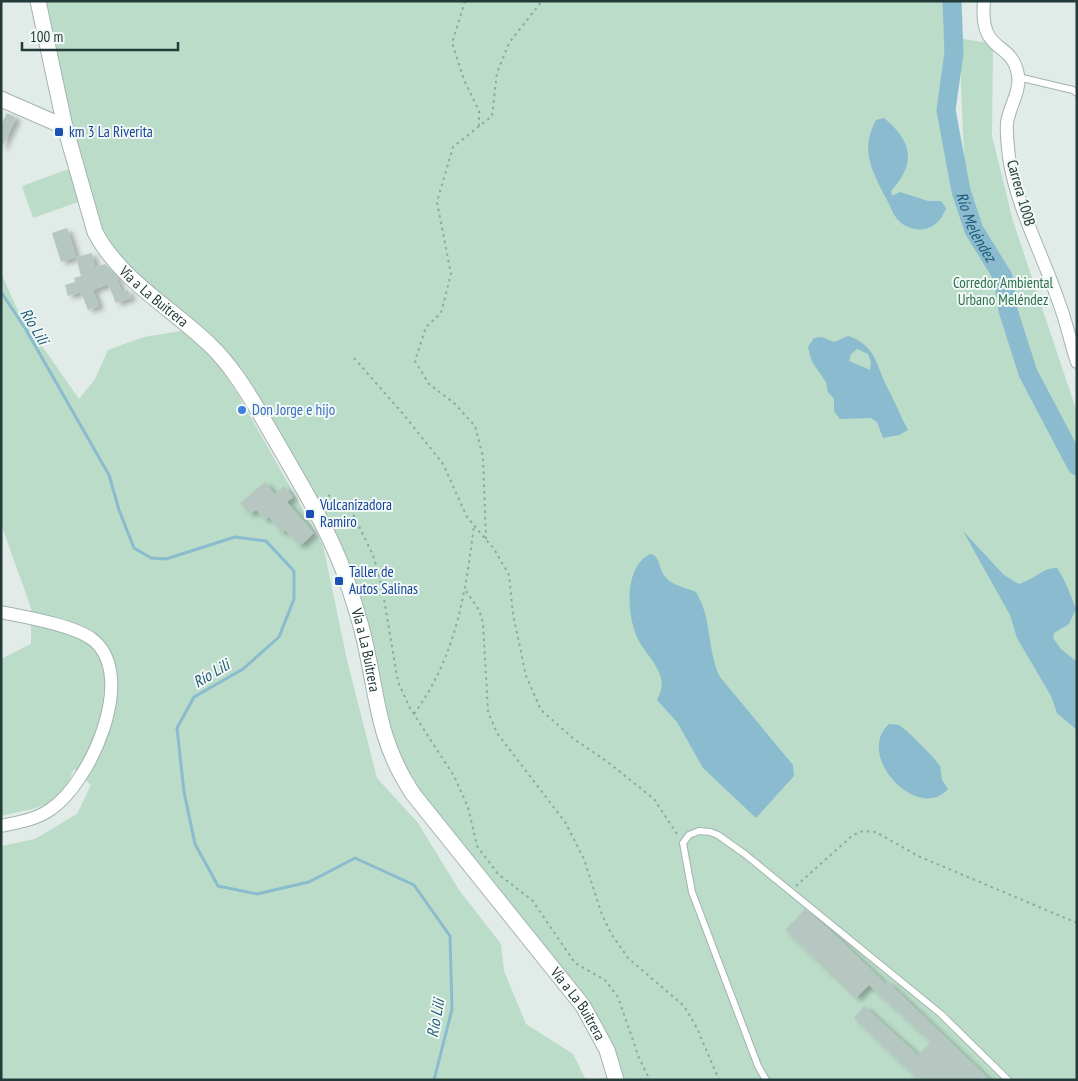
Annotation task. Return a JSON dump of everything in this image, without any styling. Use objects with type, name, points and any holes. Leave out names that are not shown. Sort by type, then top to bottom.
[{"type":"street","name":"Vía a La Buitrera","points":[[38,1],[65,127],[95,232],[100,242],[130,276],[210,344],[227,363],[261,415],[322,526],[344,574],[362,630],[382,731],[400,774],[413,794],[583,1006],[604,1043],[616,1080]]},
{"type":"street","points":[[984,1],[983,23],[986,34],[993,44],[1014,60],[1018,77]]},
{"type":"street","name":"Carrera 100B","points":[[1018,77],[1007,122],[1009,158],[1022,203],[1059,301],[1077,362]]},
{"type":"street","points":[[1,99],[65,127]]},
{"type":"street","points":[[1,612],[54,624],[91,639],[108,660],[111,679],[110,700],[104,724],[89,763],[76,786],[51,810],[30,820],[1,826]]},
{"type":"lane","points":[[1018,77],[1051,84],[1073,90],[1077,93]]},
{"type":"lane","points":[[766,1080],[758,1066],[692,892],[683,843],[689,835],[699,831],[718,835],[791,891],[941,1014],[1008,1080]]},
{"type":"path","points":[[465,1],[452,43],[464,80],[479,111],[479,126]]},
{"type":"path","points":[[486,539],[483,457],[475,426],[454,403],[430,384],[415,361],[426,328],[440,312],[451,274],[437,202],[453,147],[492,116],[497,73],[510,43],[542,1]]},
{"type":"path","points":[[354,358],[404,415],[443,464],[467,517],[486,539],[509,575],[513,614],[526,676],[541,710],[574,739],[605,760],[654,799],[683,843]]},
{"type":"path","points":[[328,495],[352,512],[373,555],[382,587],[398,682],[414,714],[457,784],[468,807],[478,846],[498,874],[532,900],[545,916],[575,964],[605,980],[618,997],[639,1058],[650,1080]]},
{"type":"path","points":[[414,714],[431,690],[448,655],[466,591],[474,526]]},
{"type":"path","points":[[466,591],[479,610],[483,623],[488,712],[497,732],[565,822],[584,859],[602,915],[612,935],[628,958],[684,1006],[719,1080]]},
{"type":"path","points":[[791,891],[853,834],[863,831],[876,832],[918,856],[1077,923]]},
{"type":"green space","name":"Corredor Ambiental Urbano Meléndez","points":[[38,1],[952,1],[954,53],[946,110],[952,132],[953,154],[966,205],[959,38],[993,44],[992,136],[1013,221],[1077,412],[1077,1080],[616,1080],[607,1050],[399,774],[344,574],[243,384],[106,250]]},
{"type":"green space","points":[[69,169],[81,201],[33,218],[22,186]]},
{"type":"green space","points":[[1,273],[19,313],[79,399],[95,379],[108,350],[144,337],[181,331],[213,357],[237,393],[323,545],[347,660],[377,778],[418,823],[459,890],[501,944],[504,971],[526,1024],[573,1054],[586,1080],[1,1080],[1,846],[35,839],[77,814],[91,785],[74,769],[68,782],[54,799],[37,808],[1,816],[1,659],[31,644],[31,608],[1,524]]},
{"type":"water","points":[[884,118],[901,135],[908,153],[905,171],[891,191],[892,196],[900,192],[928,201],[941,201],[946,208],[940,220],[930,227],[918,230],[904,225],[898,220],[873,171],[868,152],[871,131],[876,120]]},
{"type":"water","points":[[848,336],[870,350],[908,430],[899,435],[883,438],[877,422],[871,418],[840,419],[834,411],[834,399],[828,392],[826,382],[812,362],[808,347],[814,338],[822,337],[834,342]],"holes":[[[857,349],[868,354],[871,362],[870,370],[849,361],[851,354]]]},
{"type":"water","points":[[963,531],[1004,575],[1019,584],[1052,568],[1057,568],[1060,572],[1076,609],[1069,624],[1054,633],[1053,638],[1061,649],[1077,662],[1077,730],[1057,713],[1051,696],[1017,638],[1010,615]]},
{"type":"water","points":[[650,554],[657,558],[663,574],[671,582],[696,592],[705,613],[713,655],[720,677],[793,765],[794,776],[756,818],[703,768],[677,722],[657,700],[662,684],[661,678],[636,635],[630,603],[632,579],[636,569]]},
{"type":"water","points":[[889,724],[899,725],[933,757],[940,766],[942,780],[948,789],[935,797],[921,798],[907,792],[894,781],[884,768],[879,752],[880,737]]},
{"type":"building","points":[[7,113],[16,118],[1,149],[1,125]]},
{"type":"building","points":[[67,228],[76,257],[61,262],[52,233]]},
{"type":"building","points":[[92,253],[95,267],[105,264],[116,276],[122,292],[128,290],[131,298],[116,303],[108,284],[93,290],[99,306],[88,310],[81,292],[68,296],[65,285],[75,282],[74,278],[81,276],[76,257]]},
{"type":"building","points":[[265,482],[275,494],[284,486],[293,497],[287,502],[314,533],[300,546],[285,530],[282,533],[269,517],[265,520],[256,510],[250,514],[240,503]]},
{"type":"building","points":[[805,909],[831,931],[886,984],[888,982],[990,1080],[919,1080],[854,1018],[864,1006],[918,1055],[931,1042],[869,985],[856,998],[785,930]]},
{"type":"waterway","name":"Río Meléndez","points":[[952,1],[954,53],[946,110],[961,191],[974,230],[1003,277],[1008,310],[1028,373],[1077,466]]},
{"type":"waterway","name":"Río Lili","points":[[1,292],[25,328],[109,475],[119,510],[134,548],[151,558],[166,559],[235,537],[266,541],[294,571],[294,599],[279,637],[243,669],[194,697],[177,728],[184,792],[195,844],[218,886],[257,894],[309,882],[355,858],[414,885],[450,936],[452,1009],[434,1080]]},
{"type":"place","name":"km 3 La Riverita","points":[[59,132]]},
{"type":"place","name":"Don Jorge e hijo","points":[[242,410]]},
{"type":"place","name":"Vulcanizadora Ramiro","points":[[310,514]]},
{"type":"place","name":"Taller de Autos Salinas","points":[[339,581]]}]
